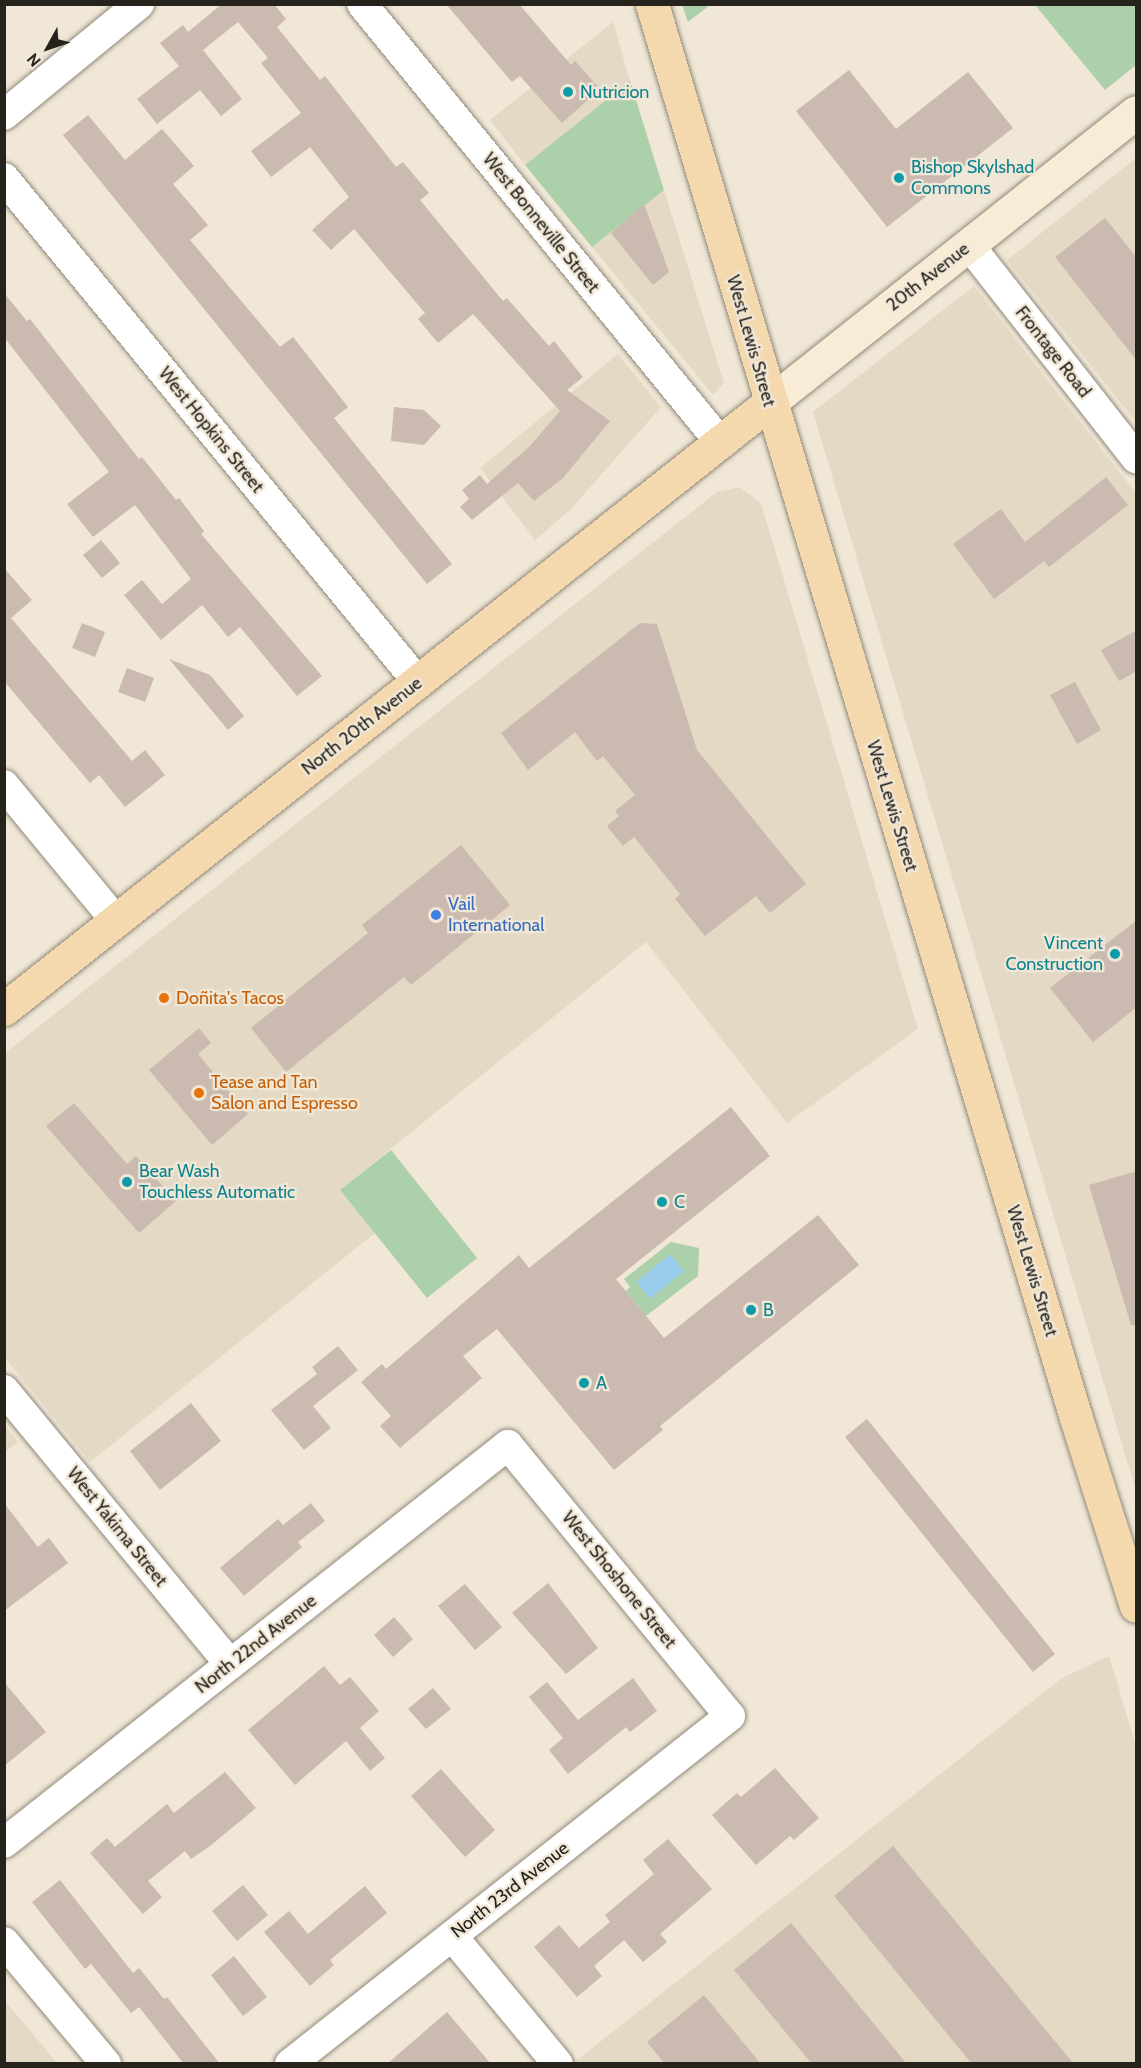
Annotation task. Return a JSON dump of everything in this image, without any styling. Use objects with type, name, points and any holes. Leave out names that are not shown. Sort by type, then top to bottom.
[{"type":"main road","name":"West Lewis Street","points":[[652,4],[769,404],[1137,1606]]},
{"type":"main road","name":"20th Avenue","points":[[720,442],[1137,112]]},
{"type":"main road","name":"North 20th Avenue","points":[[4,1009],[720,442]]},
{"type":"street","points":[[4,115],[139,4]]},
{"type":"street","name":"West Bonneville Street","points":[[362,4],[720,442]]},
{"type":"street","name":"West Hopkins Street","points":[[4,178],[418,682]]},
{"type":"street","name":"Frontage Road","points":[[969,245],[1137,458]]},
{"type":"street","points":[[4,785],[116,921]]},
{"type":"street","name":"West Yakima Street","points":[[4,1390],[230,1664]]},
{"type":"street","name":"North 22nd Avenue","points":[[4,1843],[508,1444]]},
{"type":"street","name":"West Shoshone Street","points":[[508,1444],[730,1716]]},
{"type":"street","name":"North 23rd Avenue","points":[[291,2064],[730,1716]]},
{"type":"street","points":[[452,1936],[558,2064]]},
{"type":"street","points":[[4,1942],[106,2064]]},
{"type":"shaded area","points":[[613,22],[630,81],[525,165],[490,120]]},
{"type":"shaded area","points":[[1136,158],[1136,422],[1007,260]]},
{"type":"shaded area","points":[[664,190],[724,383],[713,395],[592,247]]},
{"type":"shaded area","points":[[974,286],[1136,493],[1136,1491],[813,412]]},
{"type":"shaded area","points":[[618,354],[661,407],[570,510],[535,540],[480,468]]},
{"type":"shaded area","points":[[739,487],[761,503],[918,1029],[787,1123],[646,942],[340,1190],[375,1233],[90,1462],[5,1358],[5,1053],[717,492]]},
{"type":"shaded area","points":[[5,1426],[18,1442],[4,1452]]},
{"type":"shaded area","points":[[1109,1656],[1136,1746],[1136,2063],[572,2064],[1062,1678]]},
{"type":"shaded area","points":[[5,2001],[57,2063],[5,2063]]},
{"type":"green space","points":[[682,4],[710,5],[688,22]]},
{"type":"green space","points":[[1035,5],[1136,5],[1136,65],[1105,90]]},
{"type":"green space","points":[[630,81],[664,190],[592,247],[525,165]]},
{"type":"green space","points":[[391,1150],[477,1258],[427,1298],[340,1190]]},
{"type":"green space","points":[[671,1242],[699,1248],[698,1276],[646,1316],[626,1291],[630,1287],[624,1279]]},
{"type":"water","points":[[670,1254],[684,1271],[650,1299],[636,1282]]},
{"type":"building","points":[[222,4],[274,4],[286,19],[277,27],[320,80],[325,76],[396,167],[403,162],[429,193],[420,200],[503,301],[507,298],[549,346],[554,341],[583,377],[567,390],[610,421],[563,478],[534,501],[518,483],[472,520],[460,507],[469,499],[462,490],[480,475],[487,484],[530,446],[560,411],[473,314],[438,343],[418,319],[425,313],[354,229],[331,250],[312,230],[349,197],[310,147],[271,177],[251,151],[301,113],[261,63],[268,58],[238,22],[203,50],[242,99],[221,116],[200,90],[157,124],[137,99],[179,66],[160,43],[183,25],[188,32]]},
{"type":"building","points":[[446,4],[519,4],[571,65],[575,61],[600,89],[562,123],[520,76],[512,82]]},
{"type":"building","name":"Bishop Skylshad Commons","points":[[849,70],[896,129],[968,72],[1013,128],[887,227],[796,111]]},
{"type":"building","points":[[88,115],[125,160],[162,129],[194,166],[173,184],[208,225],[190,240],[280,347],[293,337],[348,407],[334,418],[452,564],[427,584],[63,135]]},
{"type":"building","points":[[644,204],[669,272],[653,285],[611,233]]},
{"type":"building","points":[[1105,218],[1137,258],[1137,361],[1055,257]]},
{"type":"building","points":[[4,293],[27,321],[30,319],[139,459],[142,457],[176,500],[179,498],[204,531],[201,534],[322,676],[297,696],[240,627],[228,637],[202,605],[161,640],[124,595],[142,580],[162,604],[191,579],[135,505],[93,537],[67,504],[109,472],[4,337]]},
{"type":"building","points":[[394,407],[424,410],[441,426],[424,445],[391,441]]},
{"type":"building","points":[[1106,477],[1128,505],[1049,567],[1044,561],[994,599],[953,544],[1001,509],[1025,542]]},
{"type":"building","points":[[101,540],[120,563],[102,578],[83,555]]},
{"type":"building","points":[[4,568],[32,600],[11,618],[132,761],[145,750],[165,775],[125,807],[99,775],[90,783],[4,681]]},
{"type":"building","points":[[82,623],[105,632],[95,657],[72,648]]},
{"type":"building","points":[[640,623],[657,624],[697,750],[806,884],[770,913],[756,896],[705,936],[675,899],[680,894],[634,837],[623,846],[607,826],[619,816],[615,811],[635,795],[603,756],[597,761],[575,732],[528,770],[501,733]]},
{"type":"building","points":[[1137,630],[1137,671],[1119,681],[1101,650]]},
{"type":"building","points":[[169,659],[210,675],[244,716],[228,730]]},
{"type":"building","points":[[127,668],[154,678],[145,702],[118,692]]},
{"type":"building","points":[[1075,682],[1101,730],[1077,744],[1050,695]]},
{"type":"building","points":[[461,845],[510,905],[411,985],[404,977],[286,1072],[251,1028],[368,933],[362,925]]},
{"type":"building","name":"Vincent Construction","points":[[1137,920],[1137,1007],[1093,1042],[1050,988]]},
{"type":"building","points":[[199,1028],[211,1043],[198,1054],[248,1114],[212,1145],[149,1070]]},
{"type":"building","name":"Bear Wash Touchless Automatic","points":[[74,1103],[127,1164],[136,1156],[176,1201],[139,1233],[46,1126]]},
{"type":"building","points":[[731,1107],[770,1156],[616,1279],[664,1338],[818,1215],[859,1265],[660,1426],[663,1430],[614,1470],[497,1329],[463,1356],[482,1378],[400,1448],[380,1426],[391,1416],[361,1382],[382,1364],[386,1369],[519,1255],[529,1268]]},
{"type":"building","points":[[1137,1171],[1137,1325],[1131,1325],[1089,1185]]},
{"type":"building","points":[[338,1346],[358,1370],[313,1406],[331,1428],[304,1450],[271,1410],[317,1374],[312,1367]]},
{"type":"building","points":[[191,1403],[221,1441],[160,1490],[130,1451]]},
{"type":"building","points":[[867,1419],[1055,1654],[1033,1672],[845,1437]]},
{"type":"building","points":[[4,1503],[38,1547],[49,1538],[68,1563],[4,1611]]},
{"type":"building","points":[[311,1503],[325,1521],[298,1542],[302,1547],[244,1596],[220,1568],[278,1519],[283,1525]]},
{"type":"building","points":[[548,1583],[598,1648],[566,1674],[512,1613]]},
{"type":"building","points":[[465,1584],[502,1627],[475,1650],[438,1606]]},
{"type":"building","points":[[394,1617],[413,1639],[393,1657],[374,1635]]},
{"type":"building","points":[[324,1666],[340,1685],[350,1677],[379,1711],[360,1728],[385,1758],[370,1771],[346,1741],[295,1785],[248,1730]]},
{"type":"building","points":[[633,1678],[657,1711],[630,1732],[626,1727],[568,1774],[549,1750],[563,1738],[529,1697],[547,1682],[578,1720]]},
{"type":"building","points":[[4,1682],[46,1732],[4,1766]]},
{"type":"building","points":[[433,1688],[451,1709],[426,1729],[408,1709]]},
{"type":"building","points":[[775,1768],[819,1818],[794,1840],[790,1836],[756,1865],[712,1815],[737,1793],[741,1797]]},
{"type":"building","points":[[441,1769],[495,1830],[465,1857],[411,1796]]},
{"type":"building","points":[[225,1772],[256,1808],[191,1859],[185,1851],[148,1881],[162,1897],[143,1914],[90,1853],[107,1838],[115,1847],[167,1804],[174,1813]]},
{"type":"building","points":[[668,1839],[712,1889],[660,1934],[667,1942],[643,1962],[624,1940],[594,1966],[602,1976],[577,1997],[534,1947],[559,1925],[579,1948],[610,1922],[605,1915],[654,1874],[643,1860]]},
{"type":"building","points":[[893,1846],[1074,2064],[972,2064],[834,1896]]},
{"type":"building","points":[[60,1880],[133,1973],[139,1968],[164,1999],[167,1997],[220,2064],[184,2064],[139,2007],[131,2013],[91,1964],[85,1969],[32,1902]]},
{"type":"building","points":[[243,1885],[268,1915],[237,1941],[212,1911]]},
{"type":"building","points":[[365,1886],[387,1913],[330,1960],[334,1965],[310,1986],[264,1932],[289,1911],[308,1934]]},
{"type":"building","points":[[791,1923],[907,2064],[812,2064],[734,1970]]},
{"type":"building","points":[[234,1956],[267,1997],[243,2016],[211,1975]]},
{"type":"building","points":[[704,1995],[761,2064],[665,2064],[647,2042]]},
{"type":"building","points":[[447,2012],[491,2064],[387,2064]]},
{"type":"place","name":"Nutricion","points":[[568,92]]},
{"type":"place","name":"Bishop Skylshad Commons","points":[[899,178]]},
{"type":"place","name":"Vail International","points":[[436,915]]},
{"type":"place","name":"Vincent Construction","points":[[1115,954]]},
{"type":"place","name":"Doñita's Tacos","points":[[164,998]]},
{"type":"place","name":"Tease and Tan Salon and Espresso","points":[[199,1093]]},
{"type":"place","name":"Bear Wash Touchless Automatic","points":[[127,1182]]},
{"type":"place","name":"C","points":[[662,1202]]},
{"type":"place","name":"B","points":[[751,1310]]},
{"type":"place","name":"A","points":[[584,1383]]}]
